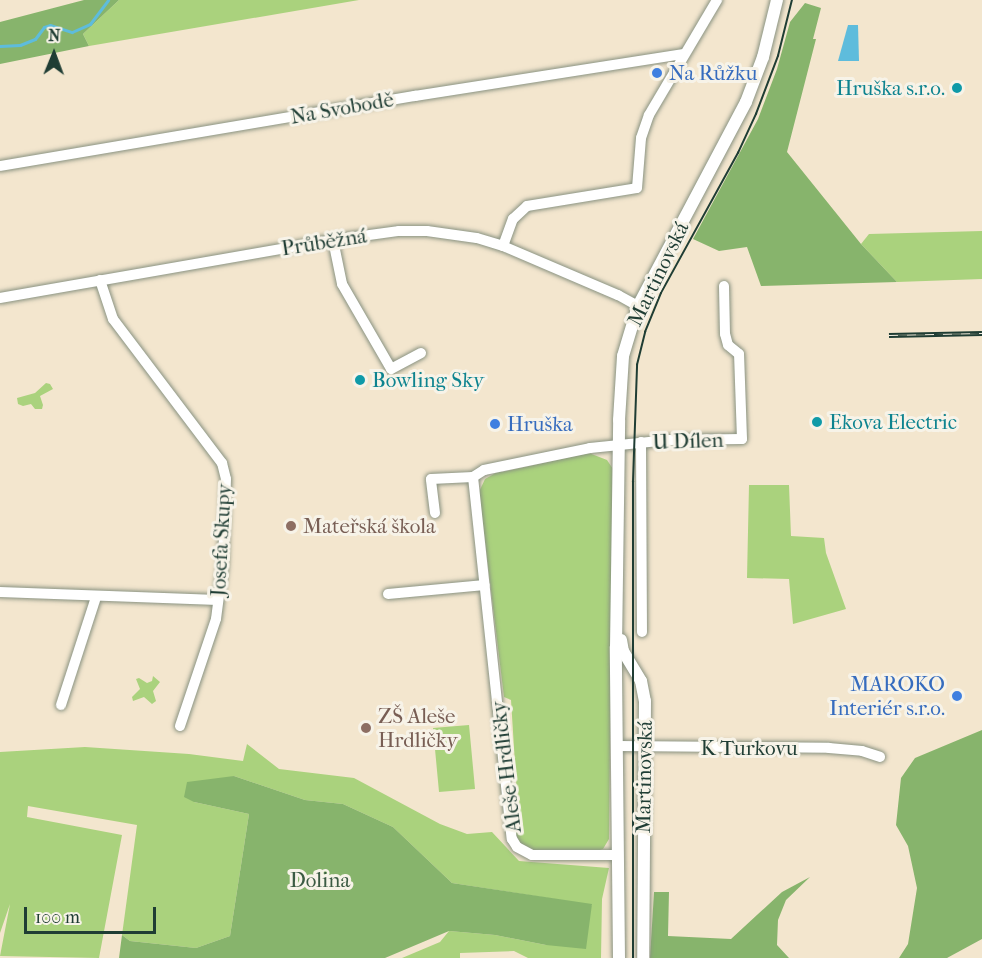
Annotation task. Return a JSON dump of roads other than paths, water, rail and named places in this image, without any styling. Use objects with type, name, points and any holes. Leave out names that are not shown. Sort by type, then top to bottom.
[{"type":"street","points":[[503,246],[513,219],[527,206],[637,188],[640,147],[649,116],[717,0]]},
{"type":"street","name":"Martinovská","points":[[619,958],[619,445],[623,356],[638,306],[746,102],[763,57],[777,0]]},
{"type":"street","name":"Na Svobodě","points":[[0,166],[415,96],[684,54]]},
{"type":"street","name":"Průběžná","points":[[0,298],[333,240],[399,231],[427,231],[477,238],[503,246],[610,291],[638,306]]},
{"type":"street","points":[[333,240],[342,284],[391,369],[421,353]]},
{"type":"street","name":"Josefa Skupy","points":[[100,280],[113,319],[222,463],[226,478],[224,555],[216,619],[180,726]]},
{"type":"street","name":"U Dílen","points":[[619,445],[641,442],[742,439],[739,354],[728,345],[725,334],[724,286]]},
{"type":"street","points":[[641,442],[642,632]]},
{"type":"street","points":[[435,513],[431,479],[473,477],[484,470],[528,459],[619,445]]},
{"type":"street","name":"Aleše Hrdličky","points":[[473,477],[512,839],[517,846],[532,855],[618,855]]},
{"type":"street","points":[[388,594],[484,585]]},
{"type":"street","points":[[0,592],[218,600]]},
{"type":"street","points":[[62,705],[96,597]]},
{"type":"street","name":"Martinovská","points":[[618,603],[622,648],[638,674],[645,696],[643,958]]},
{"type":"street","name":"K Turkovu","points":[[618,746],[829,748],[862,751],[880,757]]},
{"type":"water","points":[[848,25],[858,25],[859,61],[838,61]]},
{"type":"waterway","points":[[0,46],[20,45],[35,39],[44,27],[50,25],[72,32],[90,24],[108,0]]},
{"type":"tram line","points":[[633,958],[633,482],[637,365],[645,332],[661,293],[738,153],[756,114],[778,56],[792,0]]},
{"type":"railway","points":[[889,335],[982,333]]},
{"type":"place","name":"Na Růžku","points":[[657,73]]},
{"type":"place","name":"Hruška s.r.o.","points":[[957,88]]},
{"type":"place","name":"Bowling Sky","points":[[360,380]]},
{"type":"place","name":"Ekova Electric","points":[[817,422]]},
{"type":"place","name":"Hruška","points":[[495,424]]},
{"type":"place","name":"Mateřská škola","points":[[291,526]]},
{"type":"place","name":"MAROKO Interiér s.r.o.","points":[[957,696]]},
{"type":"place","name":"ZŠ Aleše Hrdličky","points":[[366,728]]},
{"type":"park label","name":"Dolina","points":[[320,880]]}]
